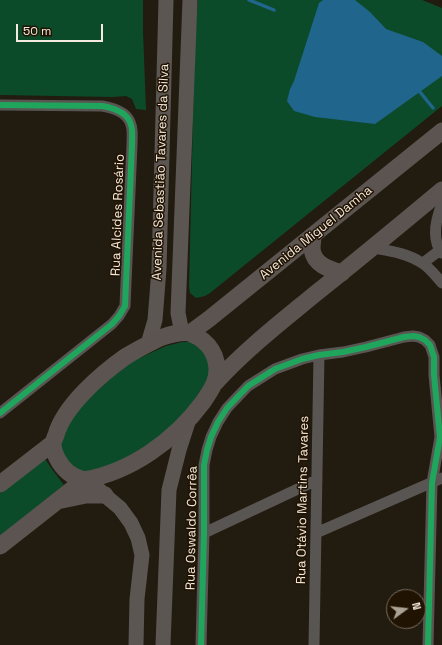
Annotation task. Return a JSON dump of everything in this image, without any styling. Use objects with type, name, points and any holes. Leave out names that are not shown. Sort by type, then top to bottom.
[{"type":"main road","name":"Avenida Sebastião Tavares da Silva","points":[[148,344],[155,320],[159,269],[166,0]]},
{"type":"main road","name":"Avenida Sebastião Tavares da Silva","points":[[186,333],[178,313],[190,0]]},
{"type":"main road","name":"Avenida Miguel Damha","points":[[186,333],[209,319],[442,131]]},
{"type":"main road","points":[[0,546],[86,480],[119,470],[143,458],[164,442],[189,419],[203,402],[215,383],[226,371],[270,332],[442,190]]},
{"type":"main road","points":[[313,236],[312,248],[315,257],[320,264],[327,268],[342,272]]},
{"type":"main road","points":[[136,645],[137,599],[142,555],[138,538],[131,523],[120,508],[86,480],[76,478],[66,471],[55,454],[53,443],[58,427],[66,414],[85,391],[103,374],[121,361],[148,344],[163,337],[186,333],[203,341],[211,350],[215,358],[218,370],[215,383]]},
{"type":"main road","points":[[163,645],[169,490],[179,450],[189,419]]},
{"type":"main road","points":[[0,484],[53,443]]},
{"type":"main road","points":[[58,501],[86,496],[105,495]]},
{"type":"street","name":"Rua Alcides Rosário","points":[[0,105],[102,106],[115,108],[125,115],[131,124],[132,145],[125,306],[112,324],[0,413]]},
{"type":"street","points":[[423,263],[441,252],[436,242],[435,234],[436,223],[442,204]]},
{"type":"street","points":[[373,248],[400,253],[423,263],[442,283]]},
{"type":"street","name":"Rua Oswaldo Corrêa","points":[[201,645],[204,465],[211,437],[218,422],[227,408],[248,386],[275,368],[302,359],[343,352],[404,337],[419,337],[430,345],[434,357],[434,375],[441,440]]},
{"type":"street","name":"Rua Otávio Martins Tavares","points":[[314,645],[319,355]]},
{"type":"street","points":[[428,645],[437,481],[441,440]]},
{"type":"street","points":[[204,533],[317,480]]},
{"type":"street","points":[[316,533],[437,481]]},
{"type":"green space","points":[[0,0],[143,0],[146,110],[136,109],[132,99],[126,96],[0,95]]},
{"type":"green space","points":[[198,0],[422,0],[442,8],[442,106],[210,293],[196,298],[190,293],[189,287],[195,35]]},
{"type":"green space","points":[[189,342],[199,347],[209,361],[209,379],[190,407],[162,436],[117,463],[86,472],[78,470],[64,457],[60,443],[72,417],[109,379],[131,362],[166,346]]},
{"type":"green space","points":[[44,457],[64,485],[0,536],[0,493]]},
{"type":"water","points":[[323,0],[355,0],[370,12],[386,29],[423,42],[442,56],[442,76],[375,124],[315,117],[294,111],[287,101],[290,89],[294,81],[319,3]]},
{"type":"waterway","points":[[249,0],[274,10]]},
{"type":"waterway","points":[[416,90],[420,92],[433,108]]},
{"type":"cycle path","points":[[0,105],[102,106],[120,111],[127,117],[132,127],[125,306],[112,324],[0,413]]},
{"type":"cycle path","points":[[201,645],[204,465],[211,437],[227,408],[248,386],[275,369],[302,359],[343,352],[413,336],[425,340],[430,345],[434,357],[434,375],[440,437],[432,483],[428,645]]}]
